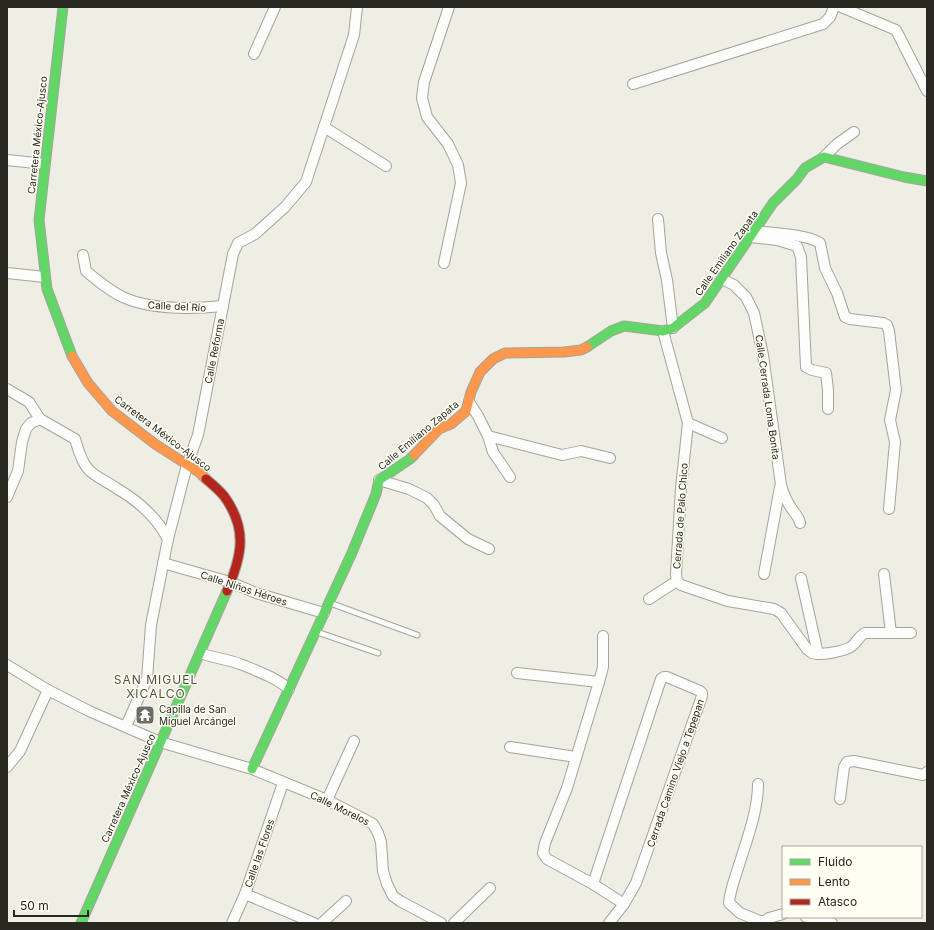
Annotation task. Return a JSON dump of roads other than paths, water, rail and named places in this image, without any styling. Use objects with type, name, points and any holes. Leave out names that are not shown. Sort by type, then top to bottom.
[{"type":"main road","name":"Carretera México-Ajusco","points":[[63,7],[39,220],[47,289],[69,352],[88,383],[112,411],[156,444],[200,474],[224,495],[237,518],[241,546],[236,570],[81,923]]},
{"type":"main road","points":[[824,157],[904,177],[927,181]]},
{"type":"main road","name":"Calle Emiliano Zapata","points":[[252,769],[354,548],[376,494],[380,480],[410,459],[439,429],[451,424],[466,411],[471,392],[480,372],[493,359],[505,353],[564,352],[581,350],[590,346],[611,331],[624,326],[668,329],[705,304],[773,203],[797,179],[805,168],[824,157]]},
{"type":"street","points":[[254,54],[275,7]]},
{"type":"street","name":"Calle Reforma","points":[[126,726],[147,679],[151,625],[163,563],[187,465],[198,435],[233,254],[238,243],[256,234],[285,207],[306,182],[354,35],[357,7]]},
{"type":"street","points":[[444,263],[461,184],[458,165],[448,144],[427,117],[422,98],[424,82],[449,7]]},
{"type":"street","points":[[633,84],[823,24],[830,17],[834,7]]},
{"type":"street","points":[[841,7],[896,30],[927,91]]},
{"type":"street","points":[[324,127],[386,166]]},
{"type":"street","points":[[824,157],[837,144],[854,132]]},
{"type":"street","points":[[7,160],[45,164]]},
{"type":"street","name":"Cerrada de Palo Chico","points":[[658,219],[661,253],[667,280],[668,329],[688,423],[681,488],[676,574],[677,581],[681,585],[728,601],[774,609],[781,613],[807,649],[812,653],[818,654]]},
{"type":"street","points":[[752,234],[797,246],[801,257],[806,367],[826,373],[828,409]]},
{"type":"street","points":[[752,234],[785,234],[815,240],[820,243],[825,268],[838,293],[845,317],[887,325],[896,390],[890,420],[895,442],[889,509]]},
{"type":"street","name":"Calle del Río","points":[[83,255],[86,271],[104,286],[124,298],[145,305],[199,309],[223,306]]},
{"type":"street","points":[[7,273],[45,278]]},
{"type":"street","name":"Calle Cerrada Loma Bonita","points":[[722,279],[734,285],[746,298],[754,313],[763,355],[781,485],[784,495],[791,509],[799,518],[800,523]]},
{"type":"street","points":[[7,389],[29,402],[40,419],[74,439],[83,462],[89,471],[129,495],[155,521],[168,539]]},
{"type":"street","points":[[469,402],[488,436],[493,452],[510,477]]},
{"type":"street","points":[[7,497],[18,471],[22,442],[26,429],[31,423],[40,419]]},
{"type":"street","points":[[688,423],[722,438]]},
{"type":"street","points":[[488,436],[562,455],[581,451],[610,458]]},
{"type":"street","points":[[380,480],[409,488],[427,498],[434,505],[440,516],[468,539],[489,549]]},
{"type":"street","points":[[764,574],[781,485]]},
{"type":"street","name":"Calle Niños Héroes","points":[[163,563],[230,582],[256,593],[324,613]]},
{"type":"street","points":[[884,574],[891,632]]},
{"type":"street","points":[[801,578],[818,654],[848,649],[861,635],[865,633],[911,633]]},
{"type":"street","points":[[648,599],[677,581]]},
{"type":"street","points":[[603,636],[603,667],[599,682],[567,788],[545,843],[543,852],[547,859],[593,884],[624,904]]},
{"type":"street","points":[[200,653],[240,664],[279,680],[290,689]]},
{"type":"street","name":"Calle Morelos","points":[[7,665],[48,690],[89,711],[160,742],[252,769],[327,800],[373,824],[378,832],[381,842],[383,871],[393,896],[441,923]]},
{"type":"street","points":[[517,673],[599,682]]},
{"type":"street","name":"Cerrada Camino Viejo a Tepepan","points":[[593,884],[661,680],[664,677],[667,677],[700,691],[702,696],[636,883],[624,904],[609,923]]},
{"type":"street","points":[[7,767],[20,751],[48,690]]},
{"type":"street","points":[[327,800],[354,740]]},
{"type":"street","points":[[510,747],[576,757]]},
{"type":"street","points":[[840,799],[844,767],[847,762],[854,761],[923,775],[927,772]]},
{"type":"street","name":"Calle las Flores","points":[[232,923],[245,894],[283,783]]},
{"type":"street","points":[[758,784],[758,798],[746,843],[730,892],[729,903],[740,912],[762,922],[769,918],[782,914]]},
{"type":"street","points":[[454,923],[490,888]]},
{"type":"street","points":[[245,894],[314,923]]},
{"type":"street","points":[[322,923],[346,901]]},
{"type":"street","points":[[810,918],[832,923]]},
{"type":"lane","points":[[329,603],[417,635]]},
{"type":"lane","points":[[316,631],[378,653]]},
{"type":"place","name":"Capilla de San Miguel Arcángel","points":[[145,715]]},
{"type":"district","name":"SAN MIGUEL XICALCO","points":[[156,687]]}]
